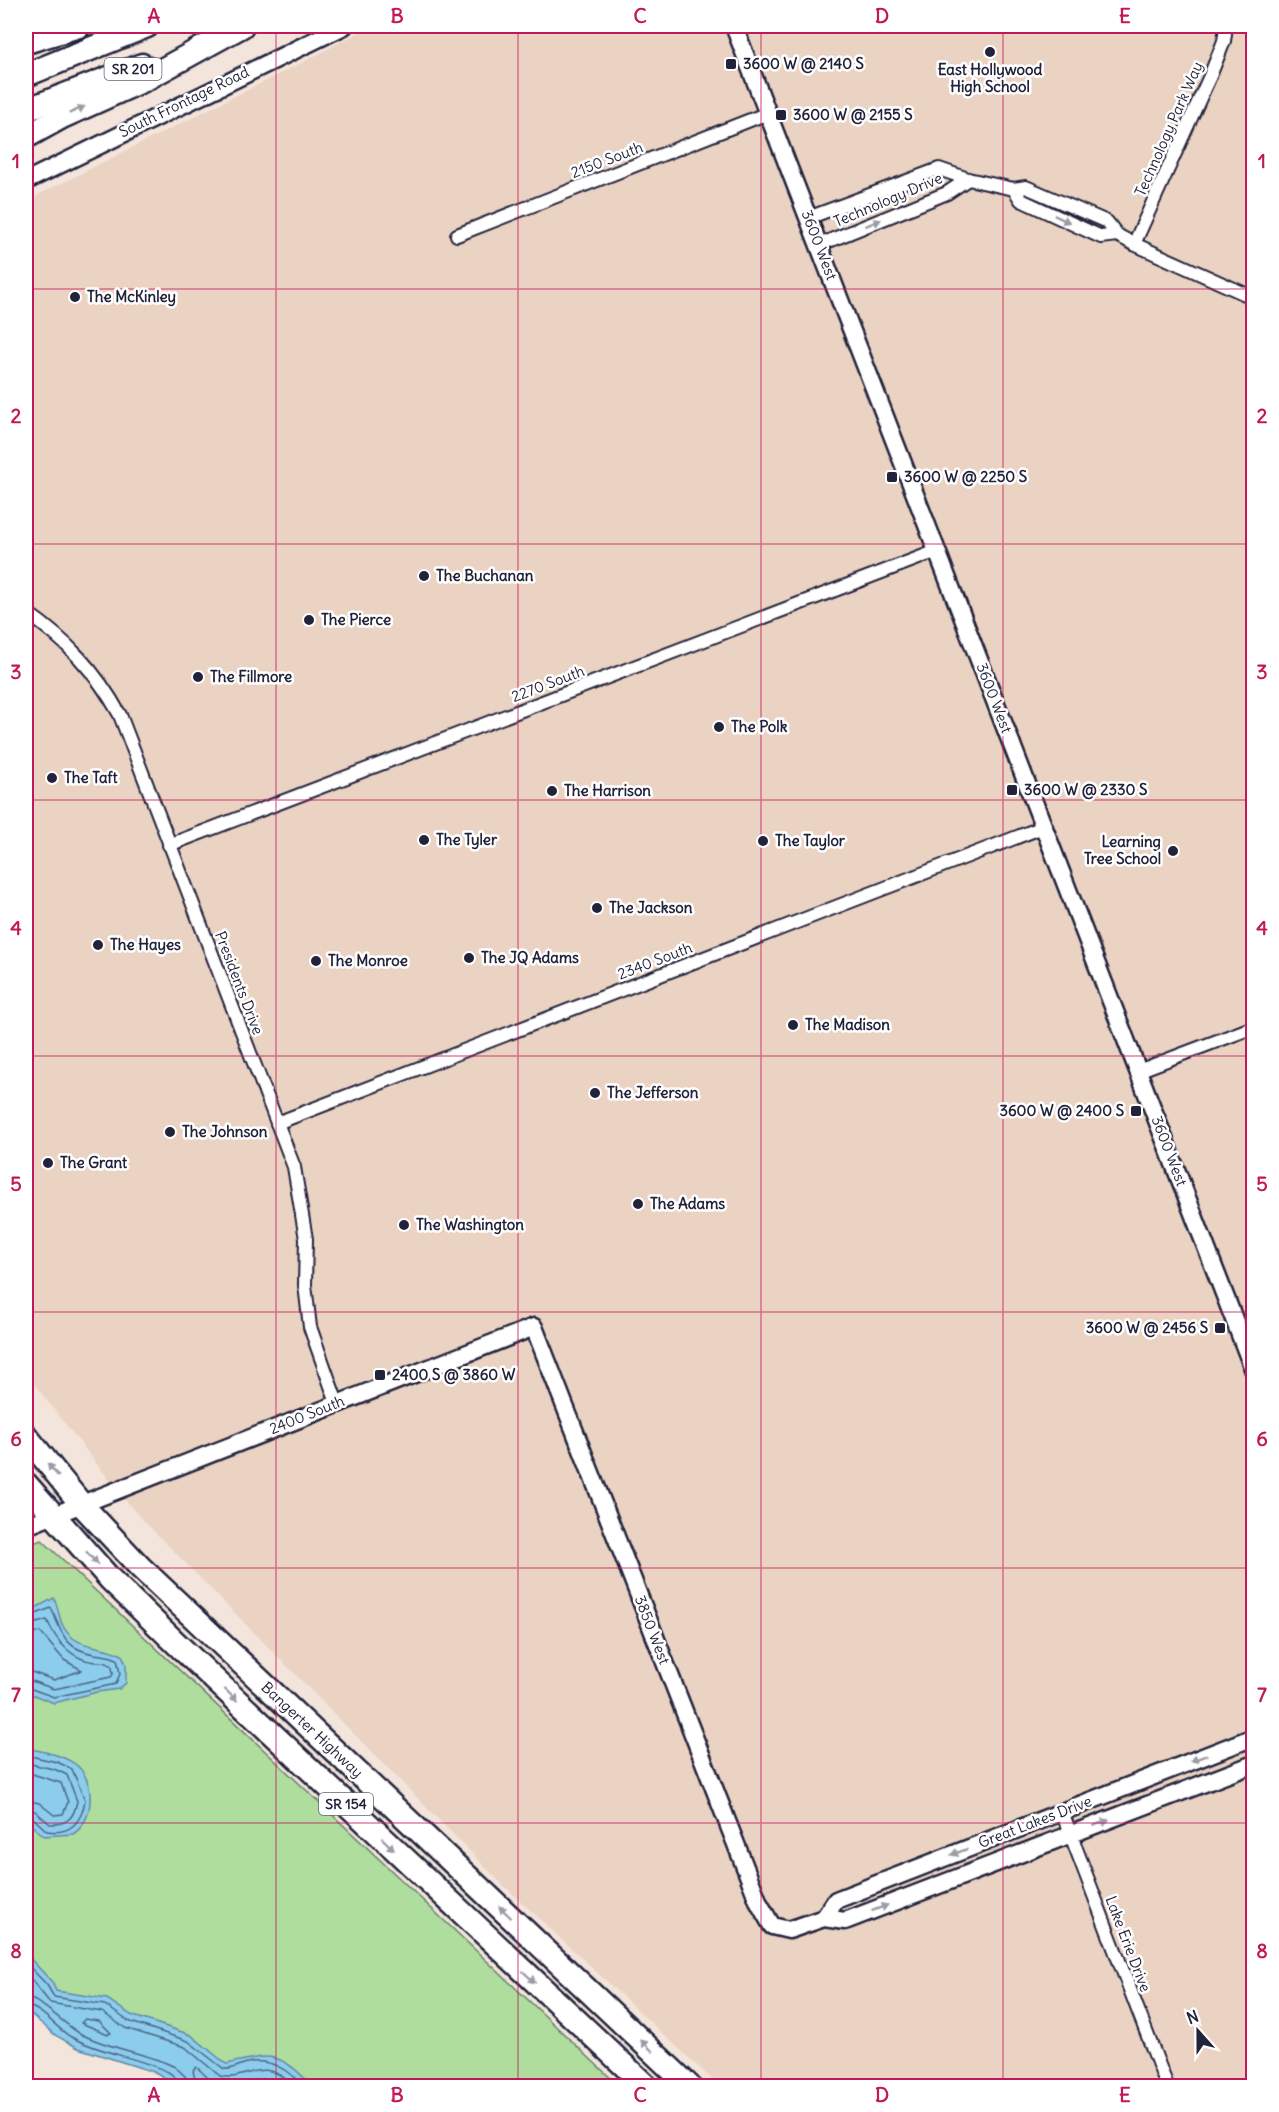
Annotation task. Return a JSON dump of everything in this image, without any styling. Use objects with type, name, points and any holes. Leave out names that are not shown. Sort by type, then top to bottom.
[{"type":"highway","points":[[26,42],[79,26]]},
{"type":"highway","name":"SR 201","points":[[26,75],[147,26]]},
{"type":"highway","points":[[26,136],[142,81],[241,26]]},
{"type":"highway","name":"SR 201","points":[[26,111],[241,26]]},
{"type":"highway","name":"Bangerter Highway","points":[[26,1436],[81,1504],[161,1587],[689,2086]]},
{"type":"highway","name":"Bangerter Highway","points":[[26,1484],[110,1579],[180,1647],[646,2086]]},
{"type":"street","name":"South Frontage Road","points":[[26,181],[344,26]]},
{"type":"street","name":"3600 West","points":[[734,26],[1254,1371]]},
{"type":"street","name":"Technology Park Way","points":[[1134,244],[1210,76],[1224,41],[1226,26]]},
{"type":"street","name":"2150 South","points":[[457,235],[768,113]]},
{"type":"street","name":"Technology Drive","points":[[808,218],[939,169],[968,179],[1014,189],[1021,200],[1101,237],[1117,235],[1254,298]]},
{"type":"street","name":"Technology Drive","points":[[819,245],[947,193],[968,179]]},
{"type":"street","name":"2270 South","points":[[169,845],[937,551]]},
{"type":"street","name":"Presidents Drive","points":[[26,612],[69,645],[106,690],[120,715],[277,1123],[299,1186],[306,1239],[305,1286],[310,1327],[337,1403]]},
{"type":"street","name":"2340 South","points":[[277,1123],[1044,826]]},
{"type":"street","points":[[1138,1071],[1254,1027]]},
{"type":"street","name":"2400 South","points":[[26,1526],[534,1327]]},
{"type":"street","name":"3850 West","points":[[534,1327],[763,1914],[776,1928]]},
{"type":"street","name":"Great Lakes Drive","points":[[824,1918],[836,1900],[1254,1737]]},
{"type":"street","name":"Great Lakes Drive","points":[[776,1928],[795,1929],[824,1918],[845,1921],[1254,1764]]},
{"type":"street","name":"Lake Erie Drive","points":[[1062,1812],[1167,2086]]},
{"type":"shaded area","points":[[370,26],[1253,26],[1253,2086],[719,2086],[503,1885],[134,1511],[26,1374],[26,201]]},
{"type":"green space","points":[[42,1540],[619,2086],[202,2086],[26,1981],[26,1545]]},
{"type":"water","points":[[54,1598],[68,1634],[82,1643],[122,1655],[126,1664],[126,1683],[119,1689],[54,1703],[26,1692],[26,1613]]},
{"type":"water","points":[[26,1749],[64,1758],[75,1764],[87,1779],[89,1810],[86,1820],[73,1834],[44,1836],[26,1821]]},
{"type":"water","points":[[26,1954],[52,1982],[56,1991],[107,1999],[131,2015],[191,2035],[226,2064],[264,2057],[282,2061],[291,2066],[312,2086],[177,2086],[157,2073],[78,2048],[55,2035],[26,2010]]},
{"type":"place","name":"East Hollywood High School","points":[[990,52]]},
{"type":"place","name":"3600 W @ 2140 S","points":[[731,64]]},
{"type":"place","name":"3600 W @ 2155 S","points":[[781,115]]},
{"type":"place","name":"The McKinley","points":[[75,297]]},
{"type":"place","name":"3600 W @ 2250 S","points":[[892,477]]},
{"type":"place","name":"The Buchanan","points":[[424,576]]},
{"type":"place","name":"The Pierce","points":[[309,620]]},
{"type":"place","name":"The Fillmore","points":[[198,677]]},
{"type":"place","name":"The Polk","points":[[719,727]]},
{"type":"place","name":"The Taft","points":[[52,778]]},
{"type":"place","name":"3600 W @ 2330 S","points":[[1012,790]]},
{"type":"place","name":"The Harrison","points":[[552,791]]},
{"type":"place","name":"The Tyler","points":[[424,840]]},
{"type":"place","name":"The Taylor","points":[[763,841]]},
{"type":"place","name":"Learning Tree School","points":[[1173,851]]},
{"type":"place","name":"The Jackson","points":[[597,908]]},
{"type":"place","name":"The Hayes","points":[[98,945]]},
{"type":"place","name":"The JQ Adams","points":[[469,958]]},
{"type":"place","name":"The Monroe","points":[[316,961]]},
{"type":"place","name":"The Madison","points":[[793,1025]]},
{"type":"place","name":"The Jefferson","points":[[595,1093]]},
{"type":"place","name":"3600 W @ 2400 S","points":[[1136,1111]]},
{"type":"place","name":"The Johnson","points":[[170,1132]]},
{"type":"place","name":"The Grant","points":[[48,1163]]},
{"type":"place","name":"The Adams","points":[[638,1204]]},
{"type":"place","name":"The Washington","points":[[404,1225]]},
{"type":"place","name":"3600 W @ 2456 S","points":[[1220,1328]]},
{"type":"place","name":"2400 S @ 3860 W","points":[[380,1375]]}]
